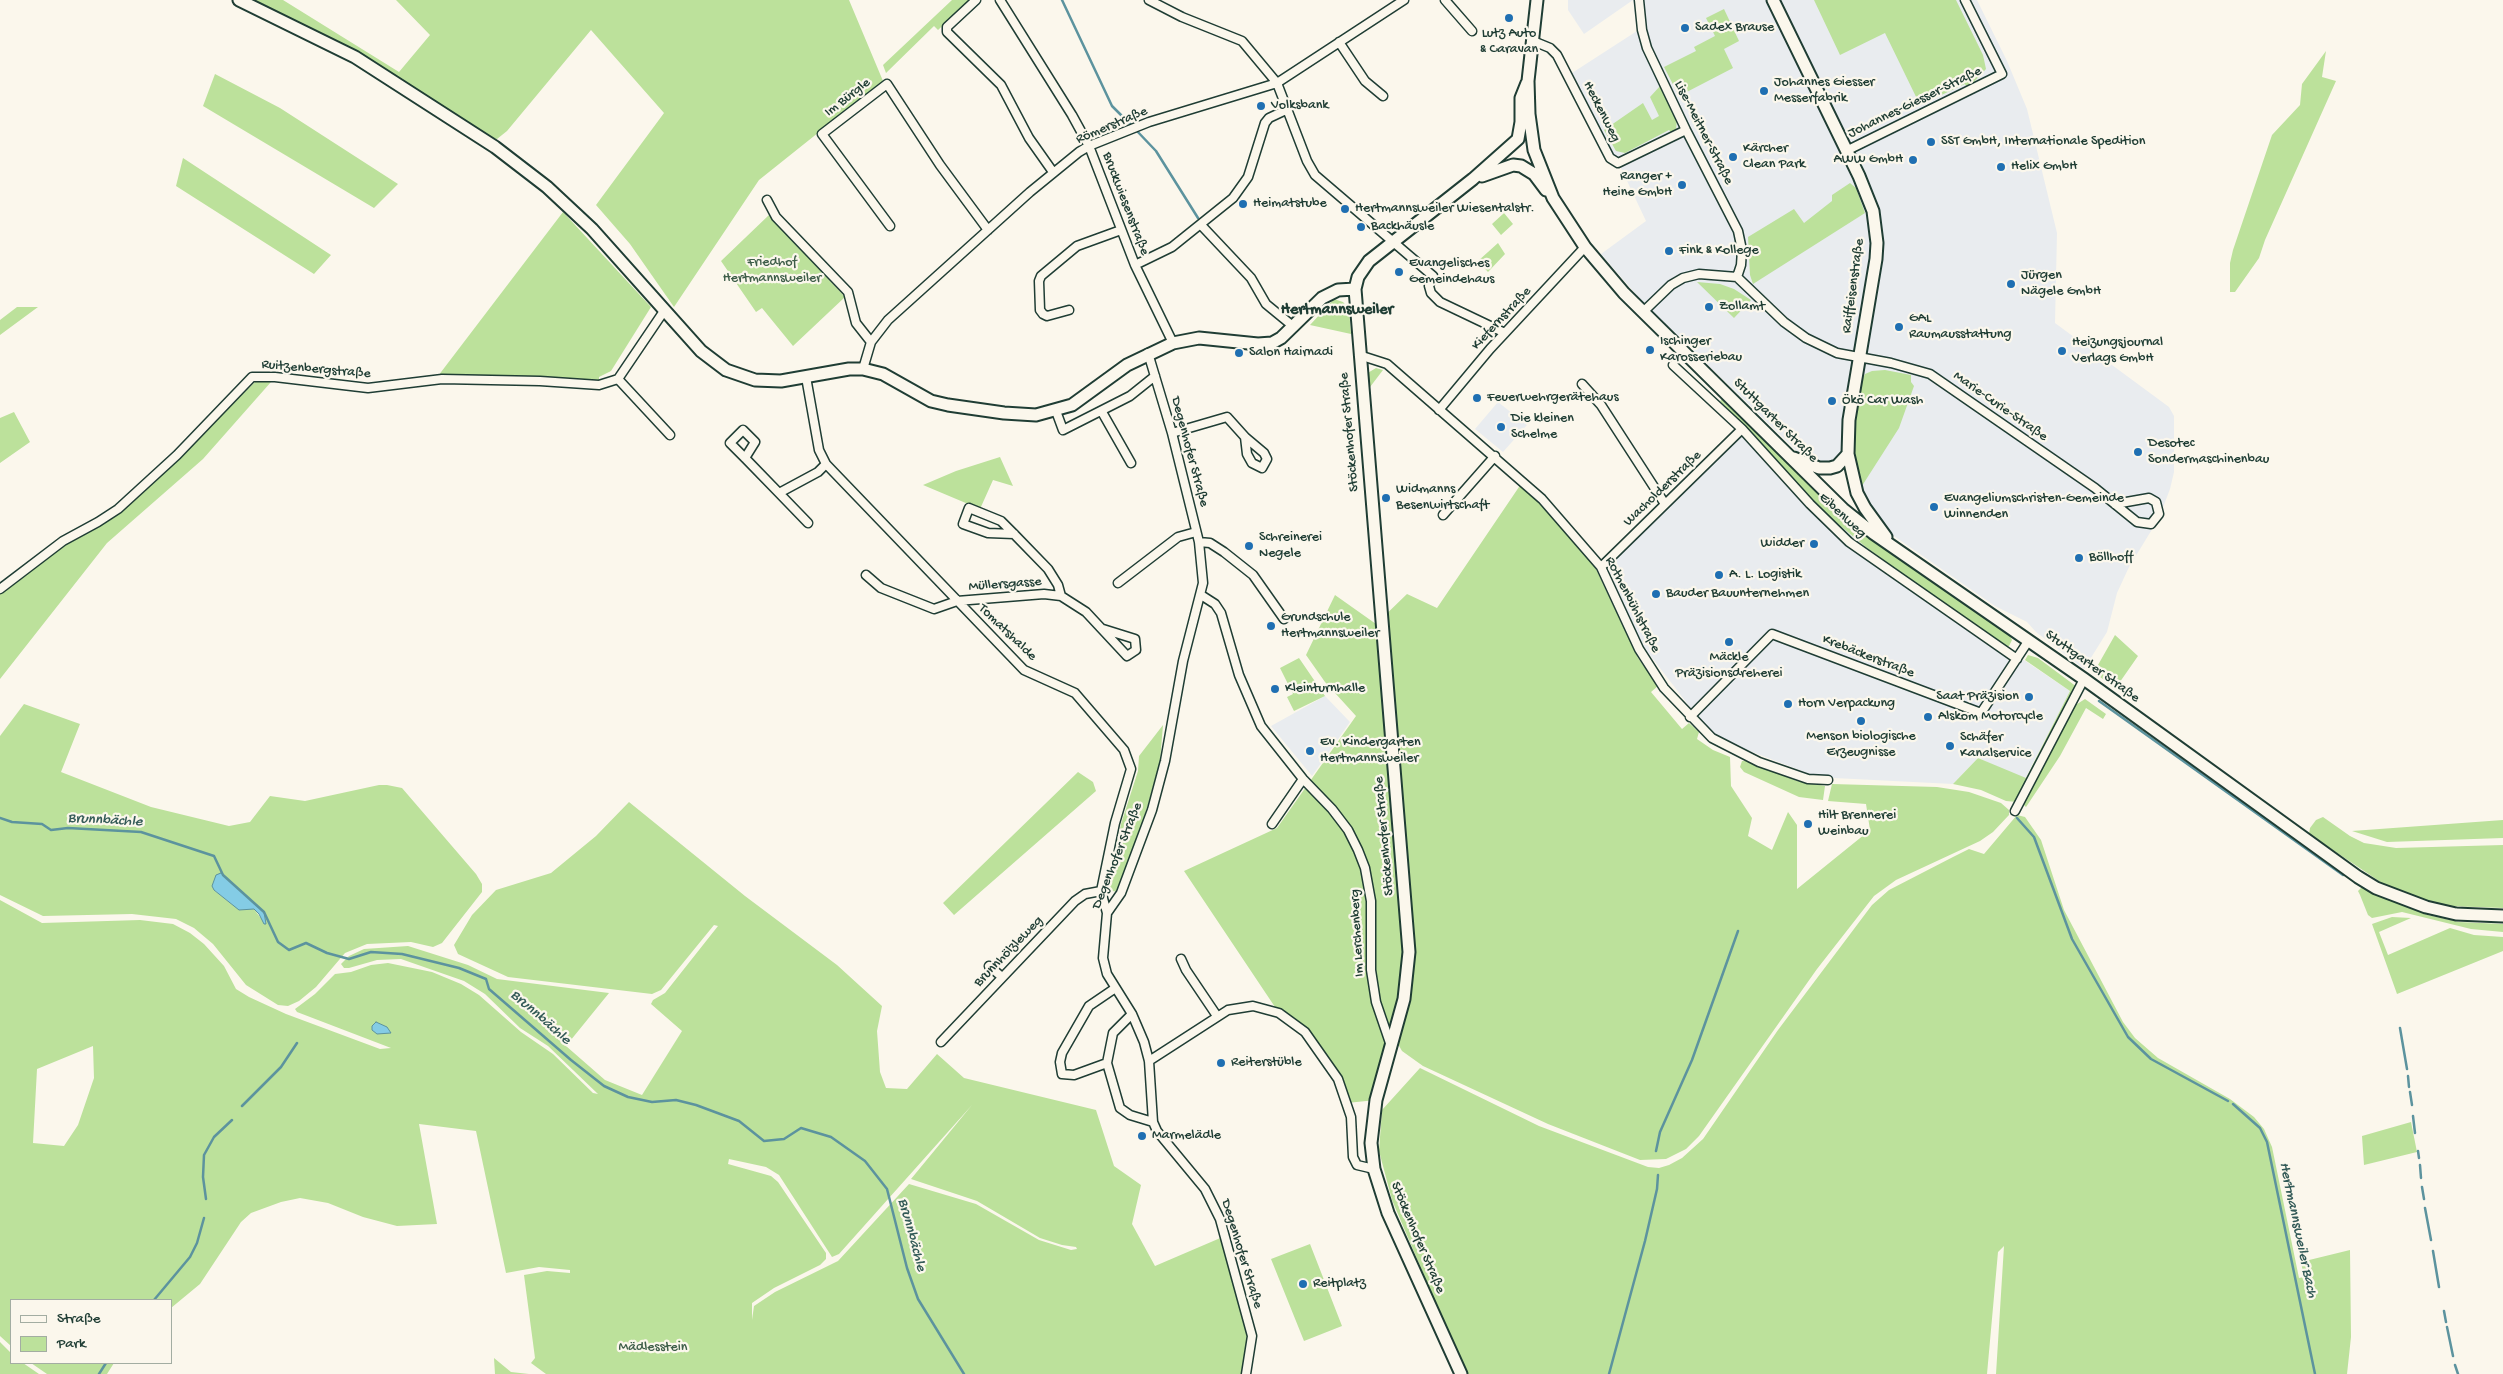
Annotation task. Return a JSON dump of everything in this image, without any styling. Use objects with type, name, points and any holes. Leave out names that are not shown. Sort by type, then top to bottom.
[{"type":"main road","points":[[239,0],[355,58],[495,147],[547,187],[576,213],[664,311],[717,365],[739,376],[768,382],[849,369],[863,369],[883,374],[931,400],[948,406],[1036,415],[1072,405],[1127,365],[1148,353],[1173,344],[1199,338],[1258,344],[1272,343],[1294,327],[1322,298],[1338,290],[1355,289]]},
{"type":"main road","name":"Stuttgarter Straße","points":[[1537,0],[1528,81],[1528,114],[1534,150],[1553,198],[1584,247],[1613,281],[1843,509],[1901,553],[2029,640],[2376,888],[2426,907],[2456,914],[2503,916]]},
{"type":"main road","name":"Raiffeisenstraße","points":[[1772,0],[1869,198],[1877,243],[1848,435],[1848,454],[1852,478],[1865,508],[1879,529],[1901,553]]},
{"type":"main road","points":[[1473,179],[1518,139],[1521,122],[1520,98],[1528,81]]},
{"type":"main road","points":[[1473,179],[1508,166],[1521,166],[1534,174],[1553,198]]},
{"type":"main road","name":"Stöckenhofer Straße","points":[[1461,1374],[1388,1213],[1374,1169],[1371,1143],[1376,1100],[1392,1049],[1404,999],[1409,952],[1355,289],[1363,269],[1394,241],[1473,179]]},
{"type":"main road","points":[[1790,457],[1819,468],[1830,468],[1838,466],[1848,454]]},
{"type":"street","points":[[976,0],[947,26],[947,32],[1001,85],[1029,138],[1053,172]]},
{"type":"street","name":"Bruckwiesenstraße","points":[[1000,0],[1072,115],[1089,146],[1135,265],[1173,344]]},
{"type":"street","points":[[1149,0],[1182,17],[1242,41],[1277,83],[1307,162],[1315,175],[1433,276],[1429,286],[1431,293],[1440,302],[1505,333]]},
{"type":"street","name":"Römerstraße","points":[[863,369],[871,342],[888,320],[1053,172],[1089,146],[1149,122],[1277,83],[1404,0]]},
{"type":"street","points":[[1445,0],[1472,31]]},
{"type":"street","name":"Lise-Meitner-Straße","points":[[1639,0],[1642,30],[1647,48],[1686,130],[1738,231],[1742,250],[1741,265],[1737,277]]},
{"type":"street","name":"Johannes-Giesser-Straße","points":[[1846,151],[2002,74],[1965,0]]},
{"type":"street","name":"Heckenweg","points":[[1533,41],[1550,48],[1557,55],[1610,158],[1618,163],[1686,130]]},
{"type":"street","points":[[1339,42],[1364,80],[1383,96]]},
{"type":"street","name":"Im Bürgle","points":[[890,226],[822,134],[887,84],[940,166],[988,230]]},
{"type":"street","points":[[1135,265],[1172,247],[1233,198],[1248,177],[1265,123],[1286,110]]},
{"type":"street","points":[[768,200],[776,217],[848,292],[856,323],[871,342]]},
{"type":"street","points":[[1201,225],[1251,278],[1266,304],[1294,327]]},
{"type":"street","points":[[1069,310],[1047,316],[1043,314],[1040,294],[1041,276],[1077,246],[1121,230]]},
{"type":"street","name":"Kiefernstraße","points":[[1439,410],[1505,333],[1545,292],[1584,247]]},
{"type":"street","points":[[1643,312],[1671,285],[1683,278],[1699,274],[1737,277]]},
{"type":"street","name":"Marie-Curie-Straße","points":[[1737,277],[1771,310],[1806,338],[1837,353],[1891,363],[1930,374],[2142,524],[2154,522],[2159,514],[2156,502],[2149,498],[2115,504]]},
{"type":"street","points":[[664,311],[618,379],[670,435]]},
{"type":"street","name":"Degenhofer Straße","points":[[1148,353],[1172,434],[1199,542],[1203,571],[1201,595],[1184,661],[1152,810],[1120,892],[1107,913],[1104,958],[1107,974],[1114,989],[1132,1014],[1144,1042],[1149,1061],[1153,1122],[1161,1139],[1208,1194],[1220,1219],[1252,1336],[1246,1374]]},
{"type":"street","name":"Rothenbühlstraße","points":[[1359,355],[1387,364],[1495,456],[1542,499],[1602,567],[1639,649],[1664,688],[1712,738],[1759,762],[1808,778],[1828,780]]},
{"type":"street","name":"Eibenweg","points":[[1673,366],[1742,430],[1810,504],[1849,542],[2017,659]]},
{"type":"street","points":[[1056,411],[1063,430],[1094,413],[1102,412],[1130,396],[1155,376]]},
{"type":"street","name":"Ruitzenbergstraße","points":[[0,589],[63,540],[98,522],[118,509],[177,455],[252,377],[275,377],[368,388],[442,379],[540,381],[599,385],[618,379]]},
{"type":"street","name":"Tomatshalde","points":[[806,377],[819,450],[826,464],[1024,670],[1075,694],[1124,750],[1129,759],[1131,769],[1115,823],[1101,891],[1107,913]]},
{"type":"street","points":[[1582,384],[1601,405],[1665,504]]},
{"type":"street","points":[[1102,412],[1130,463]]},
{"type":"street","points":[[1172,434],[1227,417],[1245,437]]},
{"type":"street","name":"Wacholderstraße","points":[[1602,567],[1742,430]]},
{"type":"street","points":[[1443,515],[1495,456]]},
{"type":"street","points":[[745,458],[808,523]]},
{"type":"street","points":[[779,493],[818,472],[826,464]]},
{"type":"street","points":[[1014,534],[988,533],[963,524],[969,508],[1001,521],[1014,534],[1048,569],[1058,585],[1061,596]]},
{"type":"street","points":[[1118,583],[1178,537],[1196,532]]},
{"type":"street","points":[[1199,542],[1210,543],[1237,560],[1253,575],[1284,619]]},
{"type":"street","name":"Müllersgasse","points":[[866,575],[881,588],[934,609],[956,601],[1044,594],[1061,596],[1076,604],[1103,629]]},
{"type":"street","name":"Im Lerchenberg","points":[[1201,595],[1215,604],[1221,613],[1239,675],[1261,726],[1303,779],[1332,809],[1348,830],[1365,868],[1371,901],[1372,978],[1376,1002],[1392,1049]]},
{"type":"street","name":"Krebäckerstraße","points":[[1690,716],[1772,634],[1981,713],[2029,640]]},
{"type":"street","points":[[2015,811],[2084,679]]},
{"type":"street","points":[[1272,824],[1303,779]]},
{"type":"street","name":"Brunnhölzleweg","points":[[940,1042],[1075,901],[1085,894],[1101,891]]},
{"type":"street","points":[[1181,959],[1186,970],[1217,1016]]},
{"type":"street","points":[[989,966],[1002,977]]},
{"type":"street","points":[[1107,1063],[1074,1075],[1062,1074],[1060,1062],[1062,1053],[1089,1006],[1114,989]]},
{"type":"street","points":[[1149,1061],[1217,1016],[1232,1009],[1253,1006],[1279,1013],[1305,1032],[1338,1079],[1350,1117],[1353,1158],[1357,1165],[1374,1169]]},
{"type":"street","points":[[1132,1014],[1113,1033],[1107,1063],[1120,1108],[1130,1115],[1153,1122]]},
{"type":"shaded area","points":[[1568,0],[1633,0],[1584,34],[1568,10]]},
{"type":"shaded area","points":[[1633,0],[1977,0],[2007,61],[2027,109],[2057,233],[2055,323],[2169,407],[2174,416],[2174,472],[2170,489],[2159,518],[2129,567],[2117,593],[2107,632],[2084,669],[2036,632],[2027,622],[1995,606],[1891,534],[1880,523],[1860,489],[1852,456],[1828,465],[1805,459],[1641,300],[1601,254],[1646,221],[1572,73],[1637,31]]},
{"type":"shaded area","name":"Die kleinen Schelme","points":[[1498,402],[1527,425],[1503,452],[1475,429]]},
{"type":"shaded area","points":[[1746,429],[1826,514],[1861,543],[2003,646],[2070,691],[2025,779],[1978,758],[1953,784],[1834,778],[1810,774],[1721,740],[1693,711],[1643,646],[1606,564]]},
{"type":"shaded area","name":"Ev. Kindergarten Hertmannsweiler","points":[[1325,696],[1350,722],[1312,776],[1271,726]]},
{"type":"green space","points":[[252,0],[283,0],[399,72],[430,35],[396,0],[849,0],[883,81],[759,180],[674,307],[630,244],[596,205],[664,113],[591,30],[507,131],[497,139],[484,136],[398,79],[312,29]]},
{"type":"green space","points":[[952,0],[970,0],[938,30],[934,26],[886,73],[883,65]]},
{"type":"green space","points":[[1814,0],[1956,0],[1983,55],[1986,69],[1972,84],[1966,86],[1965,84],[1920,105],[1885,33],[1840,55]]},
{"type":"green space","points":[[1724,9],[1739,41],[1724,49],[1733,68],[1679,96],[1664,67],[1696,51],[1694,47],[1715,36],[1706,18]]},
{"type":"green space","points":[[2326,51],[2322,77],[2336,81],[2265,240],[2259,258],[2235,292],[2230,292],[2230,263],[2233,250],[2272,135],[2300,105],[2302,84]]},
{"type":"green space","points":[[215,74],[280,108],[398,184],[374,208],[203,106]]},
{"type":"green space","points":[[1661,85],[1677,119],[1676,130],[1672,133],[1669,130],[1625,153],[1616,151],[1604,130],[1643,103],[1652,120],[1659,116],[1650,97]]},
{"type":"green space","points":[[183,158],[331,255],[314,274],[176,186]]},
{"type":"green space","points":[[1850,183],[1856,188],[1865,213],[1753,284],[1750,275],[1748,237],[1794,209],[1804,223],[1832,201],[1832,195]]},
{"type":"green space","points":[[563,212],[651,307],[611,371],[599,377],[599,385],[435,380]]},
{"type":"green space","points":[[1504,213],[1513,224],[1501,235],[1492,224]]},
{"type":"green space","name":"Friedhof Hertmannsweiler","points":[[769,215],[845,297],[793,346],[762,308],[756,312],[721,261]]},
{"type":"green space","points":[[1498,243],[1505,254],[1488,272],[1478,261]]},
{"type":"green space","points":[[1697,282],[1720,284],[1734,289],[1751,300],[1734,318]]},
{"type":"green space","points":[[1334,299],[1343,302],[1349,309],[1351,334],[1310,325]]},
{"type":"green space","points":[[17,307],[38,307],[0,335],[0,320]]},
{"type":"green space","points":[[1376,368],[1383,370],[1367,391],[1366,374]]},
{"type":"green space","points":[[1885,370],[1911,375],[1911,382],[1914,386],[1899,428],[1860,489],[1852,440],[1860,384],[1865,374],[1872,371]]},
{"type":"green space","points":[[256,381],[271,382],[203,459],[107,543],[0,679],[0,592],[78,535],[120,513]]},
{"type":"green space","points":[[1723,398],[1897,555],[2010,636],[2012,640],[2009,646],[2005,647],[1867,548],[1826,514],[1720,401]]},
{"type":"green space","points":[[14,412],[30,442],[0,463],[0,418]]},
{"type":"green space","points":[[1000,457],[1013,486],[993,480],[980,509],[923,485],[956,471]]},
{"type":"green space","points":[[1521,484],[1566,532],[1595,567],[1638,658],[1658,686],[1651,692],[1682,729],[1689,723],[1699,732],[1697,739],[1713,750],[1730,757],[1731,786],[1752,818],[1748,836],[1772,850],[1788,812],[1797,825],[1797,889],[1870,830],[1866,804],[1828,801],[1832,784],[1937,787],[1969,792],[2001,803],[2009,810],[2009,815],[1993,832],[1980,841],[1896,880],[1874,896],[1817,969],[1699,1136],[1686,1149],[1666,1159],[1640,1160],[1548,1124],[1423,1066],[1402,1051],[1398,1044],[1410,996],[1414,957],[1409,870],[1403,874],[1409,952],[1376,1100],[1347,1103],[1316,1044],[1279,1013],[1184,871],[1277,828],[1356,716],[1325,682],[1306,655],[1335,595],[1376,624],[1407,594],[1437,608]]},
{"type":"green space","points":[[2115,635],[2138,656],[2115,689],[2094,672]]},
{"type":"green space","points":[[2028,655],[2038,658],[2077,687],[2017,802],[2006,801],[1981,790],[1953,784],[1978,758],[2026,778],[2070,691],[2025,660]]},
{"type":"green space","points":[[1299,658],[1325,696],[1294,711],[1287,697],[1293,694],[1280,668]]},
{"type":"green space","points":[[2085,699],[2106,714],[2103,719],[2086,708],[2060,756],[2026,807],[2023,804],[2026,797],[2074,706]]},
{"type":"green space","points":[[24,704],[80,724],[61,772],[151,807],[229,826],[250,822],[270,796],[305,801],[379,785],[402,788],[476,874],[482,884],[482,892],[442,943],[433,947],[411,942],[367,944],[345,953],[316,987],[299,1001],[288,1006],[278,1005],[246,985],[213,944],[194,928],[176,919],[132,914],[43,916],[0,895],[0,736]],"holes":[[[221,873],[264,912],[263,921],[254,909],[232,904],[214,890]]]},
{"type":"green space","points":[[1163,725],[1160,761],[1147,808],[1118,892],[1107,890],[1121,824],[1138,771],[1139,756]]},
{"type":"green space","points":[[1742,761],[1748,761],[1797,781],[1825,786],[1823,800],[1799,797],[1744,772],[1740,767]]},
{"type":"green space","points":[[1078,772],[1093,782],[1096,791],[954,915],[943,903]]},
{"type":"green space","name":"Mädlesstein","points":[[629,802],[745,896],[837,965],[882,1006],[877,1031],[880,1072],[886,1088],[907,1089],[937,1054],[964,1078],[1096,1110],[1114,1166],[1141,1185],[1132,1224],[1155,1266],[1225,1236],[1248,1334],[1242,1374],[546,1374],[531,1363],[535,1358],[524,1275],[547,1271],[570,1273],[570,1270],[539,1267],[506,1273],[476,1131],[419,1124],[437,1224],[397,1226],[363,1217],[328,1203],[300,1198],[281,1202],[251,1213],[241,1222],[200,1284],[172,1307],[172,1299],[10,1299],[10,1345],[0,1336],[0,900],[42,923],[140,920],[173,924],[190,933],[204,944],[224,966],[236,989],[249,997],[286,1014],[380,1049],[391,1048],[297,1012],[295,1009],[315,994],[335,974],[388,963],[432,972],[461,984],[479,995],[521,1032],[553,1054],[593,1093],[598,1094],[548,1046],[520,1028],[485,994],[464,981],[401,959],[377,960],[349,968],[344,968],[341,964],[349,956],[364,949],[408,946],[468,965],[497,979],[609,993],[566,1046],[605,1080],[642,1095],[682,1031],[651,1004],[653,1000],[665,993],[718,926],[714,925],[661,990],[652,994],[508,977],[458,954],[454,945],[472,915],[496,890],[551,873],[596,836]],"holes":[[[93,1046],[94,1078],[78,1125],[64,1146],[33,1143],[37,1069]],[[972,1105],[911,1179],[977,1201],[1040,1238],[1076,1247],[1077,1249],[1071,1250],[1039,1240],[976,1204],[909,1184],[838,1261],[775,1292],[754,1306],[752,1320],[752,1303],[774,1288],[820,1265],[826,1259],[826,1253],[778,1182],[771,1176],[728,1164],[729,1159],[766,1167],[779,1175],[832,1257],[839,1254]]]},
{"type":"green space","points":[[2017,815],[2025,817],[2041,840],[2064,910],[2123,1022],[2135,1038],[2158,1058],[2230,1099],[2254,1117],[2264,1129],[2272,1147],[2299,1278],[2304,1277],[2301,1262],[2350,1250],[2351,1337],[2347,1374],[1996,1374],[2004,1246],[1998,1252],[1987,1374],[1466,1374],[1392,1200],[1379,1151],[1382,1110],[1420,1068],[1539,1126],[1648,1167],[1659,1168],[1669,1165],[1682,1158],[1703,1139],[1778,1030],[1872,905],[1889,890],[1969,849],[1984,854]]},
{"type":"green space","points":[[2323,817],[2350,836],[2364,843],[2396,848],[2503,845],[2503,908],[2447,906],[2415,897],[2382,883],[2309,834],[2310,828],[2316,820]]},
{"type":"green space","points":[[2503,820],[2503,838],[2387,842],[2352,831]]},
{"type":"green space","points":[[2362,887],[2428,915],[2459,922],[2503,924],[2503,932],[2471,929],[2402,912],[2372,918],[2368,915],[2358,891]]},
{"type":"green space","points":[[2392,917],[2411,918],[2379,932],[2388,955],[2450,928],[2474,935],[2503,937],[2503,951],[2397,994],[2372,924]]},
{"type":"green space","points":[[2411,1122],[2417,1152],[2364,1165],[2362,1136]]},
{"type":"green space","name":"Reitplatz","points":[[1310,1244],[1342,1326],[1304,1341],[1271,1259]]},
{"type":"green space","points":[[0,1342],[10,1352],[10,1364],[24,1364],[39,1374],[0,1374]]},
{"type":"green space","points":[[494,1358],[511,1372],[529,1374],[495,1374]]},
{"type":"green space","points":[[32,1364],[113,1364],[107,1374],[47,1374]]},
{"type":"water","points":[[221,873],[264,912],[266,924],[264,924],[254,909],[239,910],[214,890],[212,886],[216,875]]},
{"type":"water","points":[[376,1022],[387,1027],[391,1033],[377,1034],[372,1030],[372,1026]]},
{"type":"waterway","name":"Hertmannsweiler Bach","points":[[1062,0],[1112,106],[1132,126]]},
{"type":"waterway","name":"Hertmannsweiler Bach","points":[[1136,130],[1156,151],[1198,218]]},
{"type":"waterway","points":[[2099,701],[2343,875]]},
{"type":"waterway","name":"Brunnbächle","points":[[0,818],[12,822],[42,824],[51,830],[68,828],[141,832],[214,856],[223,875],[264,912],[278,942],[289,950],[306,943],[327,953],[349,959],[371,952],[402,954],[459,968],[486,979],[489,989],[571,1060],[604,1086],[628,1097],[652,1102],[676,1100],[696,1105],[739,1121],[764,1141],[784,1139],[801,1128],[831,1137],[865,1161],[887,1189],[907,1268],[918,1299],[964,1374]]},
{"type":"waterway","name":"Hertmannsweiler Bach","points":[[2017,818],[2034,837],[2072,939],[2128,1037],[2151,1059],[2228,1101]]},
{"type":"waterway","points":[[1656,1151],[1660,1132],[1692,1060],[1738,931]]},
{"type":"waterway","points":[[2400,1028],[2407,1069]]},
{"type":"waterway","points":[[242,1106],[281,1067],[297,1043]]},
{"type":"waterway","points":[[2408,1076],[2409,1087]]},
{"type":"waterway","points":[[2410,1092],[2412,1105]]},
{"type":"waterway","name":"Hertmannsweiler Bach","points":[[2233,1104],[2260,1128],[2267,1142],[2315,1374]]},
{"type":"waterway","points":[[2413,1116],[2415,1133]]},
{"type":"waterway","points":[[206,1199],[203,1177],[204,1155],[214,1137],[232,1120]]},
{"type":"waterway","points":[[2418,1151],[2419,1158]]},
{"type":"waterway","points":[[2420,1165],[2421,1178]]},
{"type":"waterway","points":[[1609,1374],[1645,1241],[1657,1189],[1658,1175]]},
{"type":"waterway","points":[[2422,1187],[2424,1199]]},
{"type":"waterway","points":[[2425,1208],[2431,1240]]},
{"type":"waterway","points":[[155,1299],[190,1257],[197,1243],[204,1218]]},
{"type":"waterway","points":[[2433,1251],[2439,1287]]},
{"type":"waterway","points":[[2444,1311],[2446,1322]]},
{"type":"waterway","points":[[2447,1327],[2453,1356]]},
{"type":"waterway","points":[[99,1374],[105,1364]]},
{"type":"waterway","points":[[2455,1365],[2458,1374]]},
{"type":"place","name":"Lutz Auto & Caravan","points":[[1509,18]]},
{"type":"place","name":"Sadex Brause","points":[[1685,28]]},
{"type":"place","name":"Johannes Giesser Messerfabrik","points":[[1764,91]]},
{"type":"place","name":"Volksbank","points":[[1261,106]]},
{"type":"place","name":"SST GmbH, Internationale Spedition","points":[[1931,142]]},
{"type":"place","name":"Kärcher Clean Park","points":[[1733,157]]},
{"type":"place","name":"AWW GmbH","points":[[1913,160]]},
{"type":"place","name":"Helix GmbH","points":[[2001,167]]},
{"type":"place","name":"Ranger + Heine GmbH","points":[[1682,185]]},
{"type":"place","name":"Heimatstube","points":[[1243,204]]},
{"type":"place","name":"Hertmannsweiler Wiesentalstr.","points":[[1345,209]]},
{"type":"place","name":"Backhäusle","points":[[1361,227]]},
{"type":"place","name":"Fink & Kollege","points":[[1669,251]]},
{"type":"place","name":"Evangelisches Gemeindehaus","points":[[1399,272]]},
{"type":"place","name":"Jürgen Nägele GmbH","points":[[2011,284]]},
{"type":"place","name":"Zollamt","points":[[1709,307]]},
{"type":"place","name":"GAL Raumausstattung","points":[[1899,327]]},
{"type":"place","name":"Ischinger Karosseriebau","points":[[1650,350]]},
{"type":"place","name":"Heizungsjournal Verlags GmbH","points":[[2062,351]]},
{"type":"place","name":"Salon Hairnadi","points":[[1239,353]]},
{"type":"place","name":"Feuerwehrgerätehaus","points":[[1477,398]]},
{"type":"place","name":"Ökö Car Wash","points":[[1832,401]]},
{"type":"place","name":"Die kleinen Schelme","points":[[1501,427]]},
{"type":"place","name":"Desotec Sondermaschinenbau","points":[[2138,452]]},
{"type":"place","name":"Widmanns Besenwirtschaft","points":[[1386,498]]},
{"type":"place","name":"Evangeliumschristen-Gemeinde Winnenden","points":[[1934,507]]},
{"type":"place","name":"Widder","points":[[1814,544]]},
{"type":"place","name":"Schreinerei Negele","points":[[1249,546]]},
{"type":"place","name":"Böllhoff","points":[[2079,558]]},
{"type":"place","name":"A. L. Logistik","points":[[1719,575]]},
{"type":"place","name":"Bauder Bauunternehmen","points":[[1656,594]]},
{"type":"place","name":"Grundschule Hertmannsweiler","points":[[1271,626]]},
{"type":"place","name":"Mäckle Präzisionsdreherei","points":[[1729,642]]},
{"type":"place","name":"Kleinturnhalle","points":[[1275,689]]},
{"type":"place","name":"Saat Präzision","points":[[2029,697]]},
{"type":"place","name":"Horn Verpackung","points":[[1788,704]]},
{"type":"place","name":"Alskom Motorcycle","points":[[1928,717]]},
{"type":"place","name":"Menson biologische Erzeugnisse","points":[[1861,721]]},
{"type":"place","name":"Schäfer Kanalservice","points":[[1950,746]]},
{"type":"place","name":"Ev. Kindergarten Hertmannsweiler","points":[[1310,751]]},
{"type":"place","name":"Hilt Brennerei Weinbau","points":[[1808,824]]},
{"type":"place","name":"Reiterstüble","points":[[1221,1063]]},
{"type":"place","name":"Marmelädle","points":[[1142,1136]]},
{"type":"place","name":"Reitplatz","points":[[1303,1284]]},
{"type":"district","name":"Hertmannsweiler","points":[[1337,311]]}]
